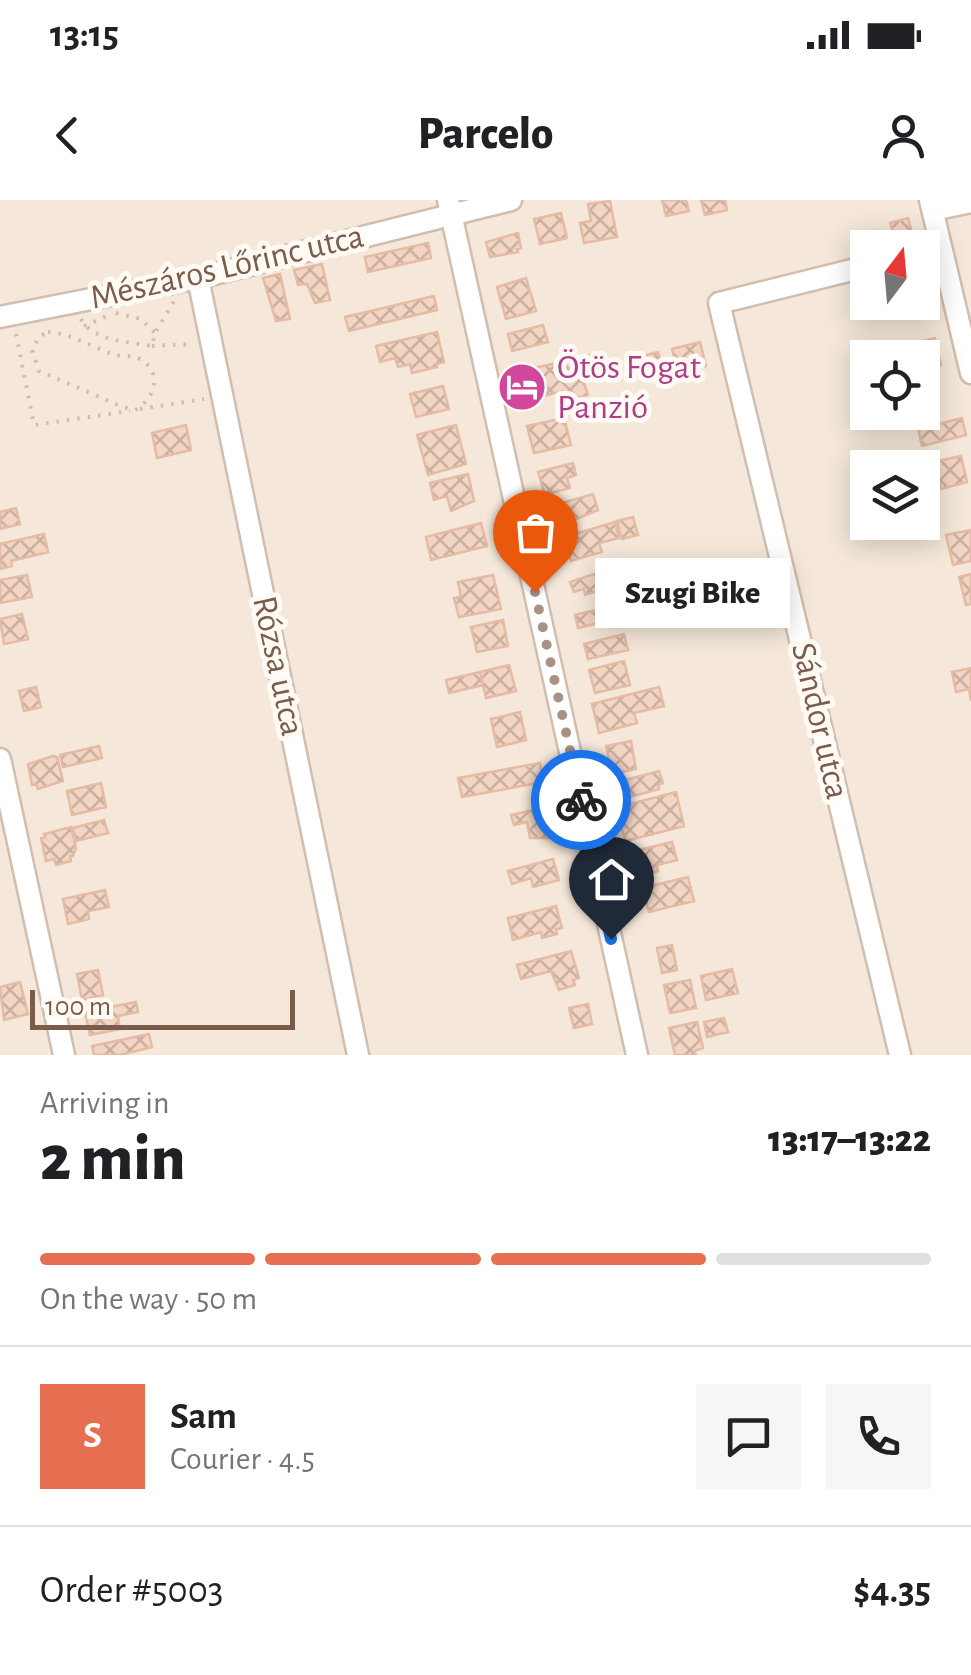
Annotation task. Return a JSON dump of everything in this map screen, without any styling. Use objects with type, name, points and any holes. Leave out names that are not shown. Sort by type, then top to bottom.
[{"type":"street","name":"Mészáros Lőrinc utca","points":[[6,316],[193,279],[450,207],[511,200]]},
{"type":"street","points":[[931,230],[932,205],[971,202]]},
{"type":"street","points":[[450,207],[637,1055]]},
{"type":"street","name":"Sándor utca","points":[[850,270],[720,303],[900,1055]]},
{"type":"street","points":[[940,278],[971,374]]},
{"type":"street","name":"Rózsa utca","points":[[193,279],[212,342],[358,1055]]},
{"type":"street","points":[[0,758],[64,1055]]},
{"type":"path","points":[[152,346],[156,333],[193,279]]},
{"type":"path","points":[[74,303],[84,326],[108,338],[152,346],[212,342]]},
{"type":"path","points":[[84,326],[114,313],[141,319],[156,333]]},
{"type":"path","points":[[6,316],[34,425],[223,396]]},
{"type":"path","points":[[48,332],[60,332],[117,356],[134,356],[145,362],[155,385],[146,404],[134,410],[39,371],[34,343],[48,332]]},
{"type":"path","points":[[22,367],[35,364]]},
{"type":"shaded area","points":[[0,200],[971,200],[971,1055],[0,1055]]},
{"type":"building","points":[[662,200],[686,200],[689,211],[666,216]]},
{"type":"building","points":[[701,200],[725,200],[727,210],[705,215]]},
{"type":"building","points":[[610,201],[617,237],[584,243],[580,223],[591,221],[588,204]]},
{"type":"building","points":[[561,213],[567,238],[540,244],[534,219]]},
{"type":"building","points":[[908,218],[911,230],[892,230],[890,223]]},
{"type":"building","points":[[518,233],[518,252],[490,257],[486,242]]},
{"type":"building","points":[[428,243],[431,258],[368,272],[365,257]]},
{"type":"building","points":[[322,264],[330,300],[315,303],[307,284],[298,285],[294,270]]},
{"type":"building","points":[[280,274],[290,319],[276,321],[263,278]]},
{"type":"building","points":[[526,278],[536,311],[506,319],[497,287]]},
{"type":"building","points":[[434,296],[437,310],[349,331],[345,317]]},
{"type":"building","points":[[543,325],[548,342],[512,351],[508,334]]},
{"type":"building","points":[[437,332],[444,362],[436,364],[437,367],[412,373],[410,364],[398,367],[395,358],[380,362],[376,346]]},
{"type":"building","points":[[700,342],[706,366],[678,374],[672,349]]},
{"type":"building","points":[[658,352],[662,367],[635,374],[631,359]]},
{"type":"building","points":[[590,355],[595,370],[581,374],[588,395],[565,402],[562,391],[531,400],[522,371]]},
{"type":"building","points":[[443,386],[449,409],[416,417],[410,394]]},
{"type":"building","points":[[564,418],[571,445],[534,453],[527,426]]},
{"type":"building","points":[[962,418],[966,435],[922,446],[918,430],[940,430],[940,424]]},
{"type":"building","points":[[186,425],[191,450],[157,458],[152,433]]},
{"type":"building","points":[[456,425],[466,464],[428,475],[417,435]]},
{"type":"building","points":[[961,456],[967,482],[941,489],[940,461]]},
{"type":"building","points":[[573,463],[576,475],[567,478],[570,488],[545,495],[538,472]]},
{"type":"building","points":[[468,474],[474,501],[451,511],[447,496],[434,500],[430,483]]},
{"type":"building","points":[[593,494],[598,510],[565,524],[564,518],[552,521],[548,507]]},
{"type":"building","points":[[16,508],[20,524],[0,529],[0,512]]},
{"type":"building","points":[[633,517],[638,535],[622,539],[617,521]]},
{"type":"building","points":[[615,522],[619,538],[599,543],[602,552],[571,561],[564,537]]},
{"type":"building","points":[[481,523],[487,546],[431,560],[426,537]]},
{"type":"building","points":[[971,530],[971,561],[953,565],[946,535]]},
{"type":"building","points":[[44,534],[48,552],[11,561],[12,566],[0,569],[0,544]]},
{"type":"building","points":[[600,572],[604,582],[596,585],[598,591],[585,595],[584,589],[574,592],[570,582]]},
{"type":"building","points":[[971,574],[971,604],[966,605],[959,577]]},
{"type":"building","points":[[27,575],[32,597],[0,603],[0,580]]},
{"type":"building","points":[[493,575],[501,609],[459,617],[454,598],[461,597],[458,582]]},
{"type":"building","points":[[624,603],[628,616],[578,628],[575,615]]},
{"type":"building","points":[[22,614],[28,639],[4,644],[0,619]]},
{"type":"building","points":[[503,620],[508,646],[477,652],[471,627]]},
{"type":"building","points":[[624,634],[628,650],[588,659],[584,644]]},
{"type":"building","points":[[624,661],[630,685],[595,693],[589,670]]},
{"type":"building","points":[[509,665],[516,691],[486,698],[480,672]]},
{"type":"building","points":[[971,668],[971,701],[969,689],[956,692],[952,672]]},
{"type":"building","points":[[480,672],[483,685],[449,693],[446,680]]},
{"type":"building","points":[[36,687],[41,707],[24,711],[19,691]]},
{"type":"building","points":[[659,687],[664,706],[634,713],[637,723],[599,733],[592,704]]},
{"type":"building","points":[[520,712],[526,740],[497,747],[491,719]]},
{"type":"building","points":[[631,741],[636,769],[612,774],[606,746]]},
{"type":"building","points":[[99,746],[102,758],[63,767],[60,755]]},
{"type":"building","points":[[57,757],[63,781],[38,789],[36,784],[32,785],[28,764]]},
{"type":"building","points":[[540,763],[544,782],[462,797],[458,778]]},
{"type":"building","points":[[659,771],[663,783],[658,785],[659,789],[622,799],[620,794],[614,796],[611,784]]},
{"type":"building","points":[[101,783],[106,807],[72,815],[67,791]]},
{"type":"building","points":[[676,792],[684,826],[626,841],[614,808]]},
{"type":"building","points":[[546,807],[553,833],[548,834],[549,838],[530,838],[527,822],[514,825],[511,815]]},
{"type":"building","points":[[104,820],[108,833],[76,841],[73,828]]},
{"type":"building","points":[[71,827],[76,848],[71,861],[56,865],[54,859],[46,861],[41,838]]},
{"type":"building","points":[[672,842],[677,860],[657,865],[658,871],[647,874],[645,866],[639,868],[635,851]]},
{"type":"building","points":[[553,859],[559,880],[533,887],[531,878],[512,884],[508,871]]},
{"type":"building","points":[[688,877],[694,901],[649,912],[642,888]]},
{"type":"building","points":[[105,890],[109,907],[88,911],[89,919],[68,924],[63,899]]},
{"type":"building","points":[[556,906],[562,928],[556,929],[557,934],[542,938],[541,932],[513,940],[508,918]]},
{"type":"building","points":[[672,945],[677,970],[662,973],[657,948]]},
{"type":"building","points":[[571,951],[579,978],[573,980],[575,985],[559,990],[551,971],[521,979],[517,965]]},
{"type":"building","points":[[732,969],[738,993],[706,1000],[701,976]]},
{"type":"building","points":[[98,970],[103,995],[82,1000],[77,974]]},
{"type":"building","points":[[690,980],[696,1008],[670,1013],[664,985]]},
{"type":"building","points":[[20,982],[28,1014],[4,1020],[0,987]]},
{"type":"building","points":[[136,1002],[138,1012],[118,1016],[120,1029],[90,1035],[85,1012]]},
{"type":"building","points":[[588,1004],[592,1024],[574,1028],[569,1008]]},
{"type":"building","points":[[724,1018],[728,1032],[707,1037],[704,1022]]},
{"type":"building","points":[[697,1022],[703,1048],[694,1051],[696,1055],[675,1055],[669,1028]]},
{"type":"building","points":[[149,1034],[152,1047],[120,1055],[94,1055],[92,1046]]},
{"type":"way so far","points":[[535,592],[581,800]]},
{"type":"place","name":"Ötös Fogat Panzió","points":[[522,387]]},
{"type":"place","name":"Szugi Bike","points":[[535,592]]},
{"type":"route","points":[[581,800],[611,939]]}]
